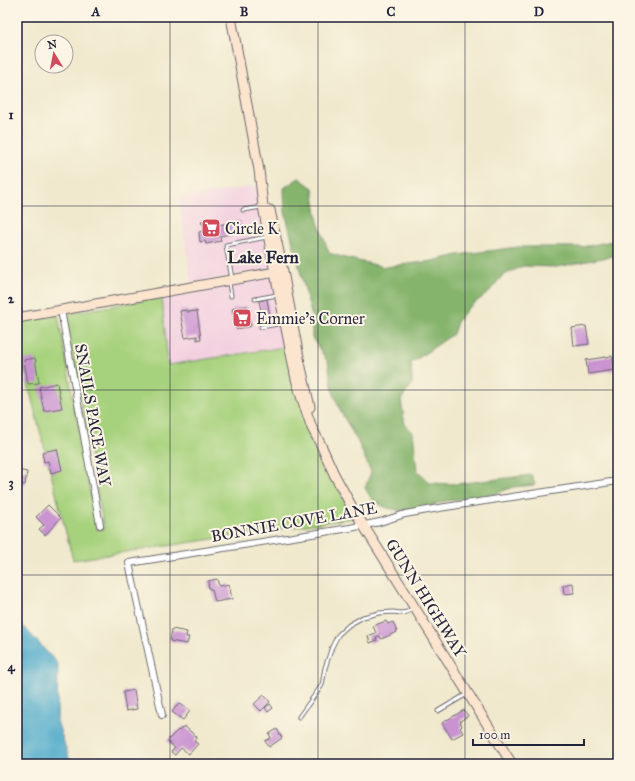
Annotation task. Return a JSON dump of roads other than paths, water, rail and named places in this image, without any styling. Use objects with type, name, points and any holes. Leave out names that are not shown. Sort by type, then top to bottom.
[{"type":"main road","name":"GUNN HIGHWAY","points":[[231,17],[259,170],[269,237],[279,272],[309,402],[321,445]]},
{"type":"main road","name":"GUNN HIGHWAY","points":[[259,170],[269,205],[279,272],[279,294],[284,323],[301,396],[312,428],[334,474],[363,526],[511,762]]},
{"type":"main road","points":[[17,318],[279,272]]},
{"type":"street","name":"SNAILS PACE WAY","points":[[61,310],[100,525]]},
{"type":"street","name":"BONNIE COVE LANE","points":[[162,715],[129,563],[363,526],[405,514],[439,508],[618,481]]},
{"type":"lane","points":[[243,210],[264,206]]},
{"type":"lane","points":[[231,296],[231,280],[226,245],[269,237]]},
{"type":"lane","points":[[256,298],[279,294]]},
{"type":"lane","points":[[261,327],[284,323]]},
{"type":"lane","points":[[299,717],[322,684],[325,668],[338,635],[349,625],[363,617],[379,613],[407,612],[415,608]]},
{"type":"lane","points":[[438,711],[468,693]]},
{"type":"lane","points":[[501,764],[511,762]]},
{"type":"water","points":[[17,618],[58,664],[57,721],[71,764],[17,764]]},
{"type":"place","name":"Circle K","points":[[211,228]]},
{"type":"place","name":"Emmie's Corner","points":[[242,318]]},
{"type":"district","name":"Lake Fern","points":[[263,257]]}]
